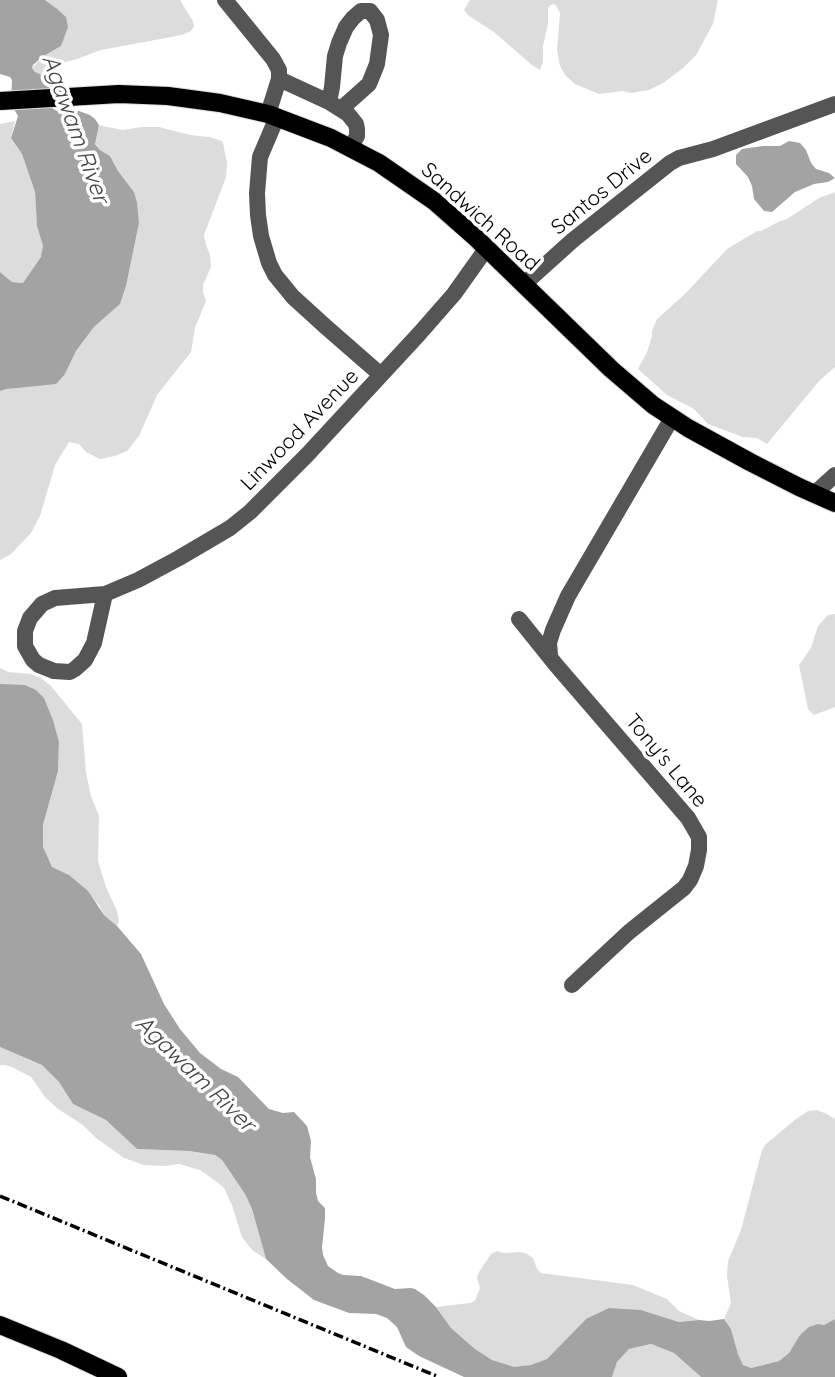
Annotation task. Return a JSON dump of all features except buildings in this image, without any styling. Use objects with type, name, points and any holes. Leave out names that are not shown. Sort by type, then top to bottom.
[{"type":"main road","name":"Sandwich Road","points":[[2,101],[152,94],[220,103],[272,116],[311,129],[351,147],[421,191],[448,213],[625,382],[673,418],[750,462],[835,503]]},
{"type":"main road","points":[[0,1325],[118,1377]]},
{"type":"street","points":[[225,0],[279,70],[272,116],[260,157],[257,193],[261,236],[269,263],[293,297],[381,375]]},
{"type":"street","points":[[362,11],[370,11],[377,20],[381,35],[377,64],[369,84],[335,106],[332,87],[334,56],[338,43],[353,18],[362,11]]},
{"type":"street","points":[[279,79],[348,114],[356,124],[357,135],[351,147]]},
{"type":"street","name":"Santos Drive","points":[[523,285],[573,240],[670,163],[835,104]]},
{"type":"street","name":"Linwood Avenue","points":[[105,594],[91,652],[81,664],[70,672],[62,672],[47,669],[33,660],[25,646],[25,631],[30,618],[42,604],[55,598],[105,594],[145,577],[240,520],[307,455],[381,375],[454,294],[486,248]]},
{"type":"street","points":[[550,655],[552,630],[568,596],[673,418]]},
{"type":"street","points":[[814,494],[835,475]]},
{"type":"street","name":"Tony's Lane","points":[[519,619],[688,818],[697,832],[699,843],[696,866],[691,880],[684,888],[629,932],[572,985]]},
{"type":"shaded area","points":[[45,0],[180,0],[194,26],[191,31],[182,35],[101,50],[65,62],[51,67],[47,77],[32,68],[42,57],[61,46],[56,8]]},
{"type":"shaded area","points":[[470,0],[718,0],[713,24],[696,55],[683,68],[649,90],[599,94],[575,84],[560,66],[557,50],[560,13],[555,4],[548,9],[540,70],[494,32],[469,16],[464,10]]},
{"type":"shaded area","points":[[15,121],[11,138],[22,154],[35,192],[37,226],[43,246],[42,257],[23,283],[12,282],[0,272],[0,124]]},
{"type":"shaded area","points":[[99,125],[122,130],[159,127],[222,141],[227,163],[226,177],[204,235],[211,267],[203,285],[206,301],[195,328],[191,352],[157,395],[139,436],[127,451],[100,459],[86,452],[79,444],[69,442],[55,465],[40,516],[31,533],[11,554],[0,560],[0,391],[65,374],[76,351],[94,327],[120,304],[126,286],[139,223],[137,202],[134,192],[110,156],[95,143]]},
{"type":"shaded area","points":[[835,192],[835,367],[819,381],[767,444],[757,438],[743,437],[708,424],[694,409],[667,395],[638,369],[647,352],[657,319],[685,294],[727,249],[757,231],[787,219],[819,198]]},
{"type":"shaded area","points":[[835,614],[835,707],[814,715],[808,709],[799,665],[811,648],[818,626],[828,615]]},
{"type":"shaded area","points":[[0,668],[41,678],[51,686],[82,724],[86,773],[99,816],[98,861],[117,911],[117,926],[69,875],[52,867],[48,861],[43,847],[43,825],[58,771],[59,742],[44,698],[0,684]]},
{"type":"shaded area","points":[[0,1047],[42,1065],[59,1082],[73,1104],[106,1120],[137,1149],[189,1151],[215,1155],[222,1160],[252,1209],[266,1259],[252,1250],[242,1237],[232,1205],[224,1188],[217,1182],[200,1170],[179,1164],[144,1165],[124,1158],[58,1109],[45,1097],[31,1077],[12,1067],[0,1065]]},
{"type":"shaded area","points":[[817,1110],[835,1119],[835,1319],[824,1325],[818,1324],[800,1335],[789,1353],[779,1361],[751,1368],[743,1365],[731,1329],[724,1319],[731,1303],[728,1261],[741,1230],[762,1150],[796,1119],[808,1111]]},
{"type":"shaded area","points":[[497,1251],[527,1254],[533,1258],[541,1273],[633,1285],[667,1299],[679,1311],[699,1320],[679,1322],[641,1310],[586,1319],[547,1359],[514,1368],[492,1360],[475,1349],[451,1328],[436,1307],[475,1301],[480,1288],[477,1278],[479,1272],[491,1254]]},
{"type":"shaded area","points":[[651,1344],[674,1353],[701,1377],[612,1377],[617,1362],[629,1349]]},
{"type":"water","name":"Agawam River","points":[[0,0],[45,0],[66,17],[68,27],[61,46],[42,57],[32,68],[47,77],[49,101],[53,109],[62,113],[79,111],[95,119],[99,125],[95,144],[110,156],[134,192],[139,223],[120,304],[94,327],[76,351],[65,374],[56,384],[0,391],[0,272],[12,282],[23,283],[41,257],[43,246],[37,226],[35,192],[22,154],[11,138],[18,116],[11,104],[12,80],[0,74]]},
{"type":"water","points":[[789,141],[800,143],[816,169],[835,178],[795,192],[772,212],[764,211],[754,199],[748,177],[736,164],[736,155],[742,149],[780,146]]},
{"type":"water","name":"Agawam River","points":[[0,684],[25,685],[36,690],[44,698],[53,720],[59,742],[58,771],[43,825],[43,847],[52,867],[69,875],[88,891],[104,915],[141,954],[164,1004],[200,1053],[221,1069],[238,1077],[269,1109],[283,1113],[294,1112],[307,1126],[316,1193],[318,1201],[325,1208],[322,1247],[328,1266],[343,1275],[361,1276],[395,1289],[415,1289],[436,1307],[451,1328],[475,1349],[492,1360],[514,1367],[547,1359],[586,1319],[609,1308],[641,1310],[679,1322],[724,1319],[731,1329],[743,1365],[751,1368],[779,1361],[789,1353],[800,1335],[809,1327],[824,1325],[835,1319],[835,1377],[701,1377],[674,1353],[651,1344],[629,1349],[617,1362],[612,1377],[464,1377],[406,1347],[397,1327],[387,1318],[376,1314],[349,1313],[314,1300],[287,1279],[266,1259],[245,1194],[222,1160],[215,1155],[137,1149],[106,1120],[73,1104],[59,1082],[42,1065],[0,1047]]},
{"type":"railway","points":[[0,1196],[439,1377]]}]
